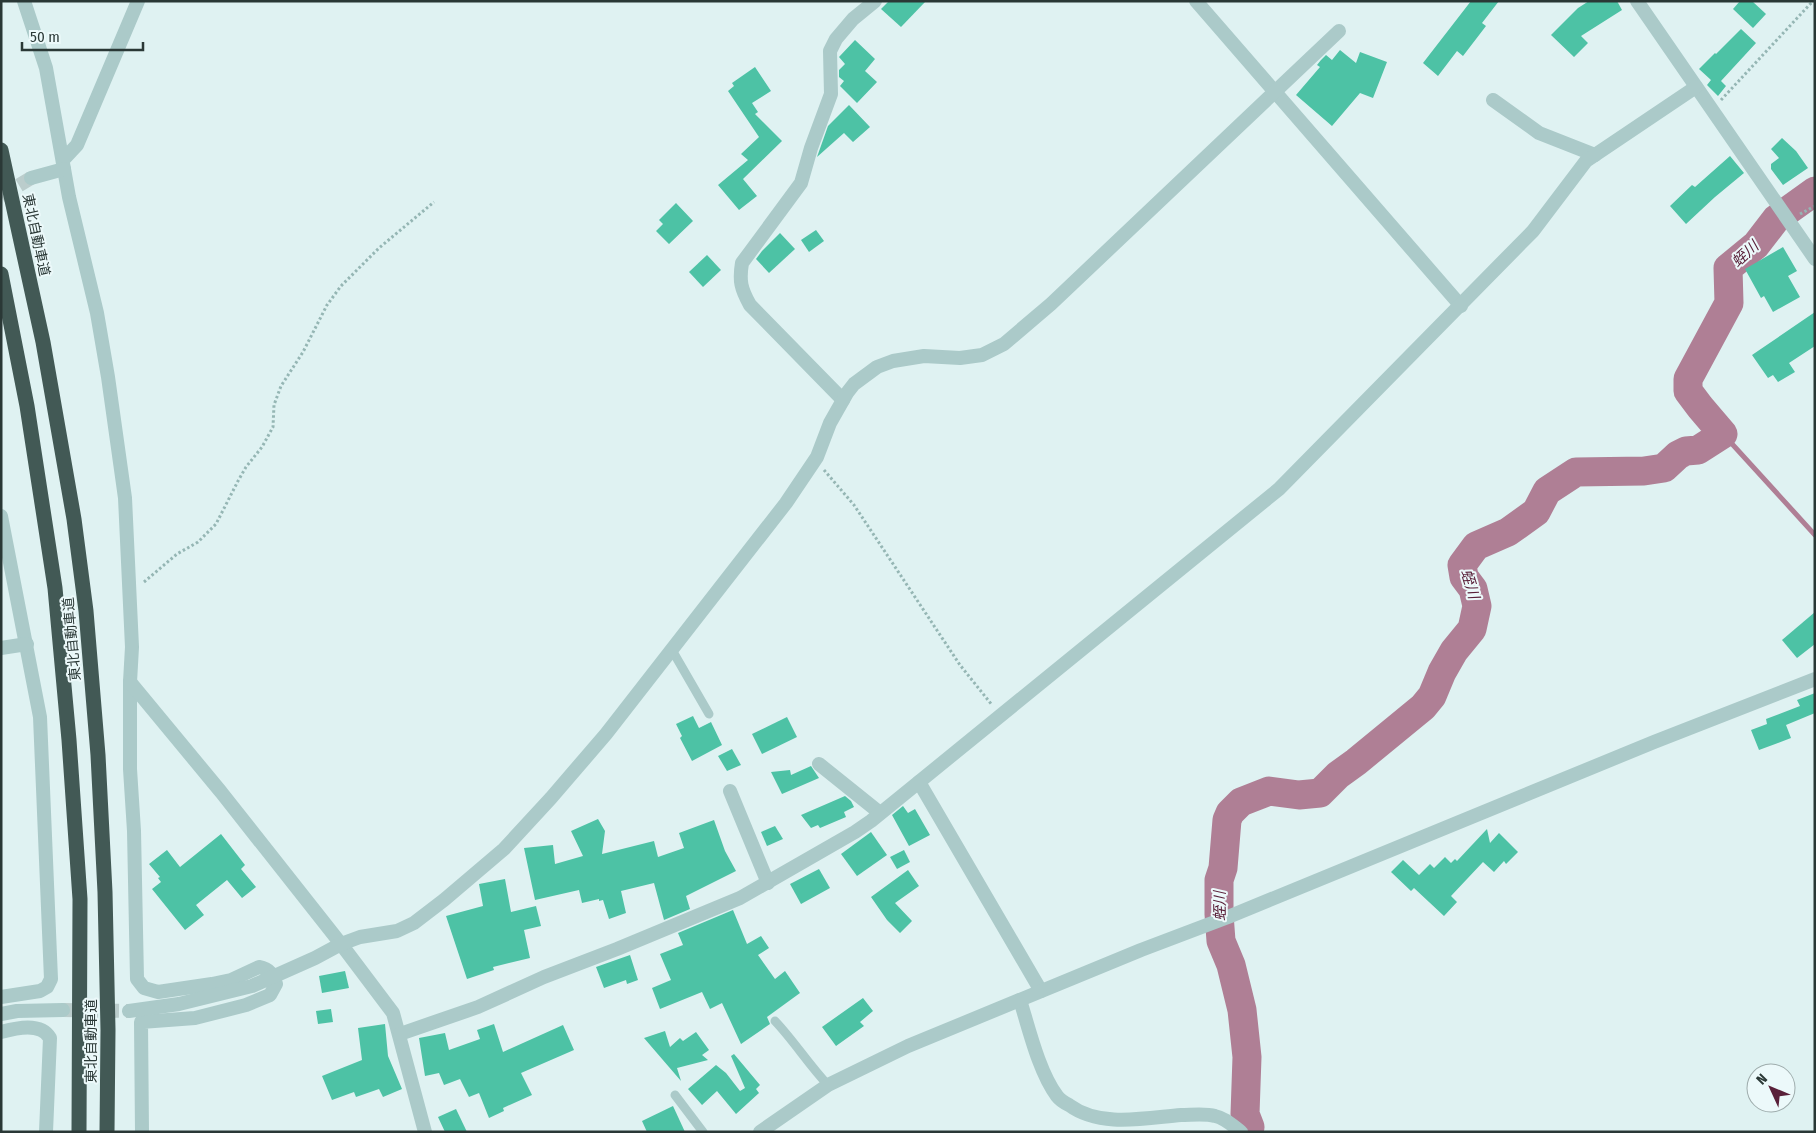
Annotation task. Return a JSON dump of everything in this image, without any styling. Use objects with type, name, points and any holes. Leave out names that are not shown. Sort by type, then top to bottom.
[{"type":"highway","name":"東北自動車道","points":[[1,150],[43,342],[74,519],[86,611],[98,755],[105,892],[108,1030],[107,1132]]},
{"type":"highway","name":"東北自動車道","points":[[1,274],[27,406],[55,588],[69,740],[80,899],[79,1132]]},
{"type":"street","points":[[24,1],[46,68],[63,164],[97,314],[125,498],[132,647],[130,769],[134,831],[137,979],[144,988],[158,992],[231,980],[260,967],[266,968],[273,976],[276,984],[270,995],[246,1005],[195,1018],[141,1022],[142,1132]]},
{"type":"street","points":[[31,178],[63,164],[77,145],[138,1]]},
{"type":"street","points":[[843,400],[750,305],[743,293],[739,278],[742,263],[801,183],[811,148],[831,94],[830,51],[836,39],[853,19],[875,1]]},
{"type":"street","points":[[1196,1],[1461,306]]},
{"type":"street","points":[[1637,1],[1815,259]]},
{"type":"street","points":[[129,1011],[179,1004],[252,986],[315,958],[341,944],[360,937],[397,931],[414,923],[444,900],[504,849],[606,734],[786,503],[816,460],[830,423],[843,400],[851,388],[863,376],[877,367],[893,361],[924,356],[960,358],[982,355],[1004,344],[1051,304],[1339,31]]},
{"type":"street","points":[[400,1034],[478,1007],[544,977],[740,898],[855,832],[1279,489],[1533,231],[1586,161],[1696,87]]},
{"type":"street","points":[[1493,100],[1539,134],[1595,155]]},
{"type":"street","points":[[1,516],[40,717],[51,979],[47,987],[40,991],[1,998]]},
{"type":"street","points":[[1,648],[27,644]]},
{"type":"street","points":[[760,1132],[828,1085],[908,1046],[1645,746],[1815,679]]},
{"type":"street","points":[[130,682],[221,792],[394,1013],[425,1132]]},
{"type":"street","points":[[819,764],[880,813]]},
{"type":"street","points":[[919,782],[1041,991]]},
{"type":"street","points":[[730,791],[768,883]]},
{"type":"street","points":[[1020,1000],[1038,1057],[1048,1081],[1057,1097],[1076,1111],[1094,1117],[1116,1120],[1191,1115],[1215,1116],[1226,1121],[1241,1132]]},
{"type":"street","points":[[1,1014],[17,1011],[63,1010]]},
{"type":"street","points":[[1,1032],[21,1028],[39,1029],[44,1031],[50,1038],[46,1132]]},
{"type":"lane","points":[[672,650],[709,714]]},
{"type":"lane","points":[[775,1021],[792,1038],[828,1085]]},
{"type":"lane","points":[[675,1095],[703,1132]]},
{"type":"path","points":[[1712,110],[1813,1]]},
{"type":"path","points":[[130,589],[148,580],[177,554],[198,542],[216,524],[238,481],[273,427],[274,405],[277,396],[303,352],[327,305],[341,286],[379,248],[434,202]]},
{"type":"path","points":[[816,460],[854,505],[960,665],[1000,715]]},
{"type":"building","points":[[889,1],[926,1],[901,27],[881,9]]},
{"type":"building","points":[[1471,1],[1499,1],[1482,23],[1486,26],[1463,56],[1457,51],[1438,76],[1423,63]]},
{"type":"building","points":[[1589,1],[1617,1],[1622,10],[1581,36],[1588,43],[1574,57],[1551,35],[1578,8]]},
{"type":"building","points":[[1740,1],[1752,1],[1766,14],[1753,28],[1733,9]]},
{"type":"building","points":[[1741,29],[1756,43],[1721,81],[1726,86],[1718,96],[1707,85],[1711,80],[1699,69]]},
{"type":"building","points":[[855,40],[875,59],[865,71],[877,82],[857,103],[840,86],[844,81],[839,77],[839,70],[845,64],[839,57]]},
{"type":"building","points":[[1340,50],[1356,63],[1360,52],[1387,62],[1373,98],[1360,93],[1332,126],[1296,95],[1320,67],[1317,65],[1321,60],[1326,55],[1332,60]]},
{"type":"building","points":[[755,67],[771,91],[752,103],[758,112],[755,114],[782,141],[743,179],[757,196],[739,210],[718,185],[748,160],[741,154],[759,137],[728,91],[734,86],[732,83]]},
{"type":"building","points":[[849,105],[870,127],[853,142],[844,133],[817,157],[828,126]]},
{"type":"building","points":[[1782,138],[1796,151],[1808,168],[1783,185],[1771,169],[1771,164],[1779,158],[1771,149]]},
{"type":"building","points":[[1730,156],[1744,173],[1686,224],[1670,206],[1692,185],[1695,187]]},
{"type":"building","points":[[676,203],[693,221],[669,244],[656,231],[663,224],[659,220]]},
{"type":"building","points":[[816,230],[824,241],[809,252],[801,240]]},
{"type":"building","points":[[780,233],[795,249],[769,273],[756,259]]},
{"type":"building","points":[[1783,247],[1797,271],[1788,276],[1800,297],[1773,312],[1764,296],[1761,298],[1745,269]]},
{"type":"building","points":[[707,255],[721,270],[703,287],[689,272]]},
{"type":"building","points":[[1815,312],[1815,346],[1789,363],[1795,372],[1778,382],[1773,375],[1768,378],[1752,355]]},
{"type":"building","points":[[1815,612],[1815,644],[1797,658],[1782,640]]},
{"type":"building","points":[[1815,693],[1815,713],[1786,725],[1791,738],[1759,750],[1751,730],[1767,724],[1766,719],[1800,706],[1797,700]]},
{"type":"building","points":[[693,716],[699,728],[711,722],[722,745],[692,761],[680,738],[682,736],[676,724]]},
{"type":"building","points":[[787,717],[797,737],[762,754],[752,734]]},
{"type":"building","points":[[732,749],[741,765],[727,771],[718,756]]},
{"type":"building","points":[[811,766],[819,778],[782,794],[771,772],[790,770],[791,775]]},
{"type":"building","points":[[845,796],[854,807],[844,812],[846,817],[820,828],[818,825],[811,828],[801,815]]},
{"type":"building","points":[[903,806],[908,813],[915,809],[930,835],[909,846],[892,815]]},
{"type":"building","points":[[598,819],[605,831],[602,854],[654,841],[658,857],[684,848],[679,833],[714,820],[725,851],[736,871],[686,896],[690,909],[664,920],[654,883],[621,891],[626,913],[609,919],[603,900],[599,901],[599,899],[582,903],[579,890],[535,900],[524,848],[553,845],[555,864],[583,856],[571,831]]},
{"type":"building","points":[[775,826],[783,839],[767,846],[761,832]]},
{"type":"building","points":[[1487,829],[1490,843],[1499,833],[1518,852],[1506,864],[1504,861],[1494,872],[1483,862],[1451,896],[1457,902],[1444,916],[1414,888],[1411,891],[1391,872],[1403,860],[1419,875],[1430,864],[1434,868],[1445,857],[1451,863],[1455,859],[1457,861]]},
{"type":"building","points":[[871,832],[887,855],[857,876],[841,854]]},
{"type":"building","points":[[221,834],[245,865],[241,869],[256,887],[242,898],[227,880],[196,905],[204,915],[185,930],[152,889],[161,882],[158,878],[160,877],[149,864],[167,850],[180,867]]},
{"type":"building","points":[[904,850],[910,862],[897,869],[890,857]]},
{"type":"building","points":[[819,869],[830,888],[801,904],[790,884]]},
{"type":"building","points":[[908,870],[919,886],[895,903],[912,921],[900,933],[887,920],[871,897]]},
{"type":"building","points":[[505,879],[511,912],[536,906],[541,926],[524,930],[530,958],[493,967],[494,970],[467,979],[446,916],[483,906],[479,884]]},
{"type":"building","points":[[733,910],[747,944],[761,936],[769,948],[758,955],[775,979],[785,971],[800,993],[767,1017],[770,1024],[741,1044],[722,1003],[710,1009],[702,992],[660,1009],[652,988],[671,980],[660,954],[683,945],[678,933]]},
{"type":"building","points":[[630,955],[638,980],[627,984],[626,980],[604,988],[596,967]]},
{"type":"building","points":[[345,971],[349,988],[322,993],[319,976]]},
{"type":"building","points":[[863,998],[873,1011],[860,1022],[864,1026],[836,1046],[822,1027]]},
{"type":"building","points":[[331,1009],[333,1022],[318,1024],[316,1011]]},
{"type":"building","points":[[385,1024],[388,1056],[402,1089],[383,1097],[379,1089],[356,1097],[354,1092],[332,1100],[322,1076],[362,1060],[358,1028]]},
{"type":"building","points":[[494,1024],[503,1052],[563,1025],[574,1050],[521,1073],[532,1095],[503,1108],[504,1111],[489,1118],[479,1093],[469,1097],[460,1079],[444,1085],[439,1073],[425,1076],[419,1038],[445,1033],[449,1050],[480,1039],[477,1030]]},
{"type":"building","points":[[665,1031],[670,1047],[680,1038],[683,1041],[696,1032],[709,1050],[702,1055],[708,1060],[677,1068],[681,1081],[644,1038]]},
{"type":"building","points":[[734,1054],[760,1085],[756,1089],[759,1093],[736,1114],[717,1091],[702,1105],[688,1089],[716,1065],[726,1073],[740,1091],[745,1088],[731,1056]]},
{"type":"building","points":[[673,1106],[685,1132],[647,1132],[642,1121]]},
{"type":"building","points":[[456,1109],[467,1132],[445,1132],[438,1117]]},
{"type":"waterway","name":"蛭川","points":[[1248,1132],[1250,1127],[1245,1114],[1247,1057],[1242,1010],[1231,965],[1221,941],[1219,914],[1219,880],[1223,868],[1227,820],[1230,813],[1241,802],[1269,791],[1299,795],[1320,793],[1338,775],[1423,707],[1432,696],[1442,672],[1454,651],[1472,629],[1477,606],[1473,589],[1464,577],[1462,565],[1476,546],[1508,532],[1536,512],[1547,491],[1576,472],[1644,471],[1664,468],[1678,455],[1686,451],[1698,450],[1723,434],[1688,391],[1688,379],[1729,303],[1728,268],[1756,245],[1776,219],[1815,191]]},
{"type":"waterway","points":[[1723,434],[1815,535]]},
{"type":"tunnel","points":[[1,196],[31,178]]},
{"type":"tunnel","points":[[63,1010],[129,1011]]}]
